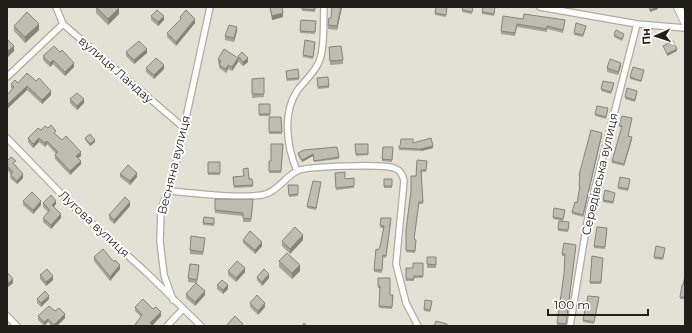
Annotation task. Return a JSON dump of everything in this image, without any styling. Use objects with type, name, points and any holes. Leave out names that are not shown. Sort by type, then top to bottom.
[{"type":"main road","points":[[678,7],[685,22]]},
{"type":"street","name":"вулиця Ландау","points":[[56,7],[63,24],[184,128]]},
{"type":"street","name":"Весняна вулиця","points":[[173,300],[164,275],[160,241],[161,209],[173,178],[210,7]]},
{"type":"street","points":[[297,171],[289,138],[288,113],[297,92],[316,68],[321,58],[324,7]]},
{"type":"street","points":[[540,7],[637,24],[685,28]]},
{"type":"street","points":[[7,77],[63,24]]},
{"type":"street","name":"Середівська вулиця","points":[[570,326],[589,211],[637,24]]},
{"type":"street","name":"Лугова вулиця","points":[[7,138],[73,206],[147,272],[173,300],[201,326]]},
{"type":"street","points":[[167,191],[243,196],[264,195],[297,171],[345,166],[389,167],[401,173],[404,181],[396,264],[406,303],[418,326]]},
{"type":"street","points":[[166,326],[183,309]]},
{"type":"street","points":[[7,316],[18,326]]},
{"type":"building","points":[[96,7],[117,7],[119,8],[108,19]]},
{"type":"building","points":[[270,7],[282,7],[283,13],[272,16]]},
{"type":"building","points":[[302,7],[315,7],[315,10],[302,9]]},
{"type":"building","points":[[332,7],[341,7],[337,26],[328,25],[329,18],[331,18]]},
{"type":"building","points":[[436,7],[447,7],[446,15],[435,13]]},
{"type":"building","points":[[463,7],[473,7],[472,12],[462,10]]},
{"type":"building","points":[[483,7],[495,7],[494,14],[482,12]]},
{"type":"building","points":[[649,7],[657,7],[650,10]]},
{"type":"building","points":[[157,10],[164,16],[158,22],[151,16]]},
{"type":"building","points":[[186,10],[195,19],[176,42],[167,33],[181,19],[180,17]]},
{"type":"building","points":[[27,12],[39,24],[25,37],[14,26]]},
{"type":"building","points":[[524,14],[565,20],[563,30],[547,26],[547,29],[517,24],[515,33],[501,31],[503,16],[523,19]]},
{"type":"building","points":[[301,20],[316,21],[315,32],[300,31]]},
{"type":"building","points":[[576,23],[586,26],[583,35],[574,33]]},
{"type":"building","points":[[229,25],[237,27],[234,38],[225,36]]},
{"type":"building","points":[[616,30],[624,34],[622,39],[614,35]]},
{"type":"building","points":[[7,39],[14,46],[7,52]]},
{"type":"building","points":[[305,40],[315,42],[313,57],[303,55]]},
{"type":"building","points":[[139,41],[147,49],[134,60],[126,52]]},
{"type":"building","points":[[673,41],[677,49],[667,54],[663,46]]},
{"type":"building","points":[[54,46],[60,52],[62,50],[74,63],[65,72],[53,60],[50,63],[43,56]]},
{"type":"building","points":[[341,46],[343,60],[330,61],[329,47]]},
{"type":"building","points":[[224,49],[238,58],[232,67],[228,65],[226,69],[219,65],[221,61],[218,59]]},
{"type":"building","points":[[242,52],[248,58],[243,62],[238,56]]},
{"type":"building","points":[[156,58],[164,65],[154,75],[146,68]]},
{"type":"building","points":[[610,59],[621,63],[618,72],[607,68]]},
{"type":"building","points":[[633,67],[644,70],[641,81],[630,77]]},
{"type":"building","points":[[298,69],[299,78],[287,79],[286,71]]},
{"type":"building","points":[[27,73],[36,81],[39,78],[51,91],[42,100],[27,86],[8,104],[7,95],[14,87],[11,84],[15,80],[18,83]]},
{"type":"building","points":[[328,77],[329,86],[318,87],[317,78]]},
{"type":"building","points":[[264,78],[264,94],[252,94],[252,79]]},
{"type":"building","points":[[603,81],[614,83],[611,92],[601,89]]},
{"type":"building","points":[[627,88],[637,91],[635,100],[625,97]]},
{"type":"building","points":[[77,93],[84,99],[77,106],[70,99]]},
{"type":"building","points":[[259,104],[270,104],[270,114],[259,114]]},
{"type":"building","points":[[597,106],[608,108],[606,117],[595,114]]},
{"type":"building","points":[[622,116],[632,118],[628,136],[632,137],[624,164],[612,161],[622,126],[619,125]]},
{"type":"building","points":[[269,117],[281,117],[282,132],[269,132]]},
{"type":"building","points":[[51,125],[56,131],[54,133],[62,140],[66,136],[81,152],[76,156],[81,161],[70,171],[55,155],[58,152],[47,141],[45,143],[39,138],[33,144],[28,138],[38,128],[41,130],[45,126],[48,128]]},
{"type":"building","points":[[591,130],[602,133],[583,215],[572,212],[575,202],[577,203],[580,186],[579,175]]},
{"type":"building","points":[[90,134],[95,140],[90,144],[85,138]]},
{"type":"building","points":[[431,138],[433,146],[421,149],[399,148],[401,139],[413,139],[413,143]]},
{"type":"building","points":[[271,144],[283,144],[281,171],[269,171],[269,161],[271,161]]},
{"type":"building","points":[[355,144],[368,144],[368,154],[356,154]]},
{"type":"building","points":[[337,147],[339,157],[314,161],[313,154],[302,160],[298,153],[304,150]]},
{"type":"building","points":[[383,147],[393,147],[392,160],[382,159]]},
{"type":"building","points":[[11,157],[16,161],[13,163],[23,174],[17,181],[10,174],[13,172],[7,166],[7,161]]},
{"type":"building","points":[[417,160],[427,161],[426,170],[421,170],[423,202],[419,202],[414,239],[416,240],[415,251],[406,250],[406,230],[411,191],[411,176],[416,176]]},
{"type":"building","points":[[208,162],[220,162],[220,173],[208,173]]},
{"type":"building","points":[[128,165],[137,173],[130,181],[120,174]]},
{"type":"building","points":[[248,168],[249,179],[252,179],[253,185],[234,186],[233,177],[244,176],[243,169]]},
{"type":"building","points":[[345,172],[345,179],[354,178],[354,186],[336,188],[335,173]]},
{"type":"building","points":[[620,177],[630,179],[628,189],[618,187]]},
{"type":"building","points":[[384,179],[392,179],[392,186],[384,186]]},
{"type":"building","points":[[313,181],[321,182],[316,208],[307,206]]},
{"type":"building","points":[[288,185],[298,185],[298,194],[289,195]]},
{"type":"building","points":[[605,190],[615,193],[613,202],[603,200]]},
{"type":"building","points":[[32,192],[41,201],[33,210],[23,201]]},
{"type":"building","points":[[51,195],[56,201],[52,205],[61,214],[51,225],[43,218],[50,210],[43,203]]},
{"type":"building","points":[[125,197],[130,202],[114,220],[109,215]]},
{"type":"building","points":[[215,199],[253,199],[251,219],[243,218],[243,213],[215,210]]},
{"type":"building","points":[[554,208],[565,210],[563,219],[553,217]]},
{"type":"building","points":[[204,217],[214,218],[214,224],[203,223]]},
{"type":"building","points":[[381,218],[391,218],[386,256],[383,255],[382,270],[374,270],[376,249],[378,250],[380,247],[384,226],[380,225]]},
{"type":"building","points":[[559,221],[569,222],[568,230],[558,229]]},
{"type":"building","points":[[295,227],[303,235],[290,249],[282,241]]},
{"type":"building","points":[[597,227],[607,228],[605,247],[594,246]]},
{"type":"building","points":[[250,231],[262,242],[255,250],[243,240]]},
{"type":"building","points":[[191,236],[205,238],[203,252],[190,250]]},
{"type":"building","points":[[564,243],[576,245],[566,324],[557,323],[564,274],[565,254],[562,254]]},
{"type":"building","points":[[656,246],[665,248],[663,258],[654,257]]},
{"type":"building","points":[[103,249],[114,262],[115,260],[120,265],[110,277],[94,257]]},
{"type":"building","points":[[287,253],[300,265],[292,273],[279,261]]},
{"type":"building","points":[[592,256],[603,258],[601,282],[590,282]]},
{"type":"building","points":[[427,257],[436,257],[436,265],[427,264]]},
{"type":"building","points":[[237,261],[245,268],[236,278],[228,271]]},
{"type":"building","points":[[413,263],[423,263],[423,276],[414,276],[414,279],[406,279],[406,268],[413,268]]},
{"type":"building","points":[[190,264],[199,265],[197,280],[188,278]]},
{"type":"building","points":[[47,269],[53,276],[46,282],[40,275]]},
{"type":"building","points":[[264,269],[269,274],[262,282],[257,277]]},
{"type":"building","points":[[7,272],[13,279],[7,284]]},
{"type":"building","points":[[685,276],[685,297],[680,297],[682,285]]},
{"type":"building","points":[[378,278],[390,278],[390,295],[393,295],[392,307],[379,306],[380,286],[378,286]]},
{"type":"building","points":[[222,280],[228,285],[223,290],[217,285]]},
{"type":"building","points":[[196,283],[205,291],[195,302],[186,294]]},
{"type":"building","points":[[45,291],[49,296],[41,303],[37,299]]},
{"type":"building","points":[[257,295],[265,303],[258,311],[250,303]]},
{"type":"building","points":[[588,296],[599,297],[594,322],[583,320]]},
{"type":"building","points":[[143,299],[153,309],[156,307],[161,312],[150,323],[152,324],[150,326],[134,326],[142,315],[135,307]]},
{"type":"building","points":[[425,300],[432,301],[430,310],[424,309]]},
{"type":"building","points":[[49,306],[55,311],[59,308],[65,314],[54,325],[48,319],[44,322],[38,316]]},
{"type":"building","points":[[235,316],[243,324],[241,326],[226,326]]},
{"type":"building","points":[[436,321],[447,324],[447,326],[434,326]]}]
